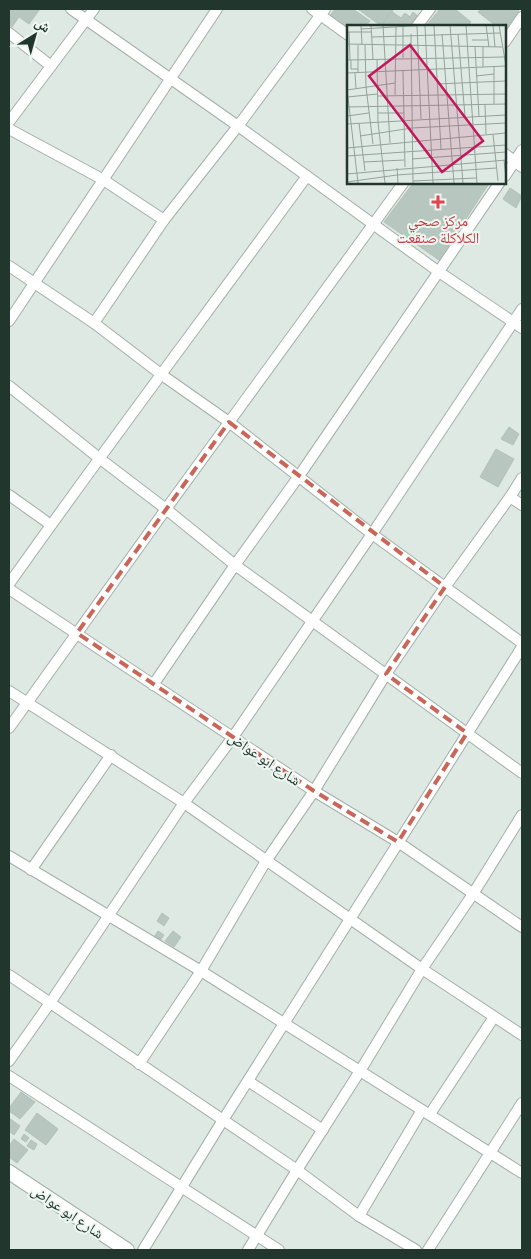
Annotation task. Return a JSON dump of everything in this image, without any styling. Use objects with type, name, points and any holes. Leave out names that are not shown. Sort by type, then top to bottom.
[{"type":"street","points":[[71,9],[238,126],[439,272],[522,328]]},
{"type":"street","points":[[9,122],[94,9]]},
{"type":"street","points":[[9,321],[217,9]]},
{"type":"street","points":[[418,25],[430,9]]},
{"type":"street","points":[[94,323],[164,220],[238,126],[319,11],[347,34]]},
{"type":"street","points":[[506,41],[522,17]]},
{"type":"street","points":[[9,33],[51,66]]},
{"type":"street","points":[[9,128],[102,179],[164,220]]},
{"type":"street","points":[[506,175],[518,165],[522,150]]},
{"type":"street","points":[[506,155],[518,165]]},
{"type":"street","points":[[9,584],[99,458],[307,176]]},
{"type":"street","points":[[9,728],[403,184]]},
{"type":"street","points":[[153,685],[499,184]]},
{"type":"street","points":[[9,266],[94,323],[162,375],[229,422],[372,534],[522,645],[222,1120],[143,1250]]},
{"type":"street","points":[[9,1061],[184,804],[233,737],[312,622],[522,309]]},
{"type":"street","points":[[9,386],[235,565],[522,773]]},
{"type":"street","points":[[139,1064],[201,971],[266,862],[314,791],[386,674],[444,587],[522,478]]},
{"type":"street","points":[[9,495],[51,525]]},
{"type":"street","points":[[510,497],[522,505]]},
{"type":"street","name":"شارع ابو عواض","points":[[9,589],[314,791],[398,842],[522,926]]},
{"type":"street","points":[[9,691],[111,755],[522,1035]]},
{"type":"street","points":[[31,870],[111,755]]},
{"type":"street","points":[[248,1250],[422,968],[473,894],[522,815]]},
{"type":"street","points":[[9,856],[201,971],[522,1173]]},
{"type":"street","points":[[9,975],[297,1170],[359,1216],[416,1250]]},
{"type":"street","points":[[359,1216],[426,1112],[494,1017]]},
{"type":"street","points":[[9,1076],[279,1250]]},
{"type":"street","points":[[248,1081],[323,1130]]},
{"type":"street","points":[[428,1250],[522,1103]]},
{"type":"street","name":"شارع ابو عواض","points":[[9,1172],[127,1250]]},
{"type":"highlighted area","points":[[229,422],[445,587],[386,674],[467,733],[398,842],[314,791],[77,633]]},
{"type":"building","points":[[9,9],[40,9],[29,24],[19,17],[12,27],[9,25]]},
{"type":"building","points":[[335,9],[353,9],[370,21],[367,25],[347,25],[347,32],[328,18]]},
{"type":"building","points":[[358,9],[394,9],[382,25]]},
{"type":"building","points":[[440,9],[455,9],[471,22],[469,25],[427,25]]},
{"type":"building","points":[[481,9],[516,9],[519,11],[506,29],[506,25],[495,25],[478,12]]},
{"type":"building","points":[[391,11],[401,18],[405,13],[410,17],[413,12],[419,17],[413,25],[382,25]]},
{"type":"building","name":"مركز صحي الكلاكلة صنقعت","points":[[412,184],[489,184],[439,260],[384,222]]},
{"type":"building","points":[[510,188],[522,196],[516,208],[503,199]]},
{"type":"building","points":[[509,427],[519,434],[513,445],[501,439]]},
{"type":"building","points":[[496,449],[514,459],[498,487],[480,477]]},
{"type":"building","points":[[162,913],[169,918],[164,926],[157,921]]},
{"type":"building","points":[[158,931],[164,935],[160,941],[154,937]]},
{"type":"building","points":[[173,931],[181,937],[174,947],[165,941]]},
{"type":"building","points":[[21,1092],[35,1102],[20,1119],[9,1111],[9,1108]]},
{"type":"building","points":[[37,1113],[58,1129],[46,1145],[25,1130]]},
{"type":"building","points":[[9,1118],[20,1126],[14,1135],[9,1131]]},
{"type":"building","points":[[24,1134],[29,1138],[26,1142],[21,1139]]},
{"type":"building","points":[[14,1139],[28,1150],[17,1163],[9,1157],[9,1146]]},
{"type":"building","points":[[31,1140],[37,1144],[34,1150],[27,1146]]},
{"type":"place","name":"مركز صحي الكلاكلة صنقعت","points":[[438,202]]}]
